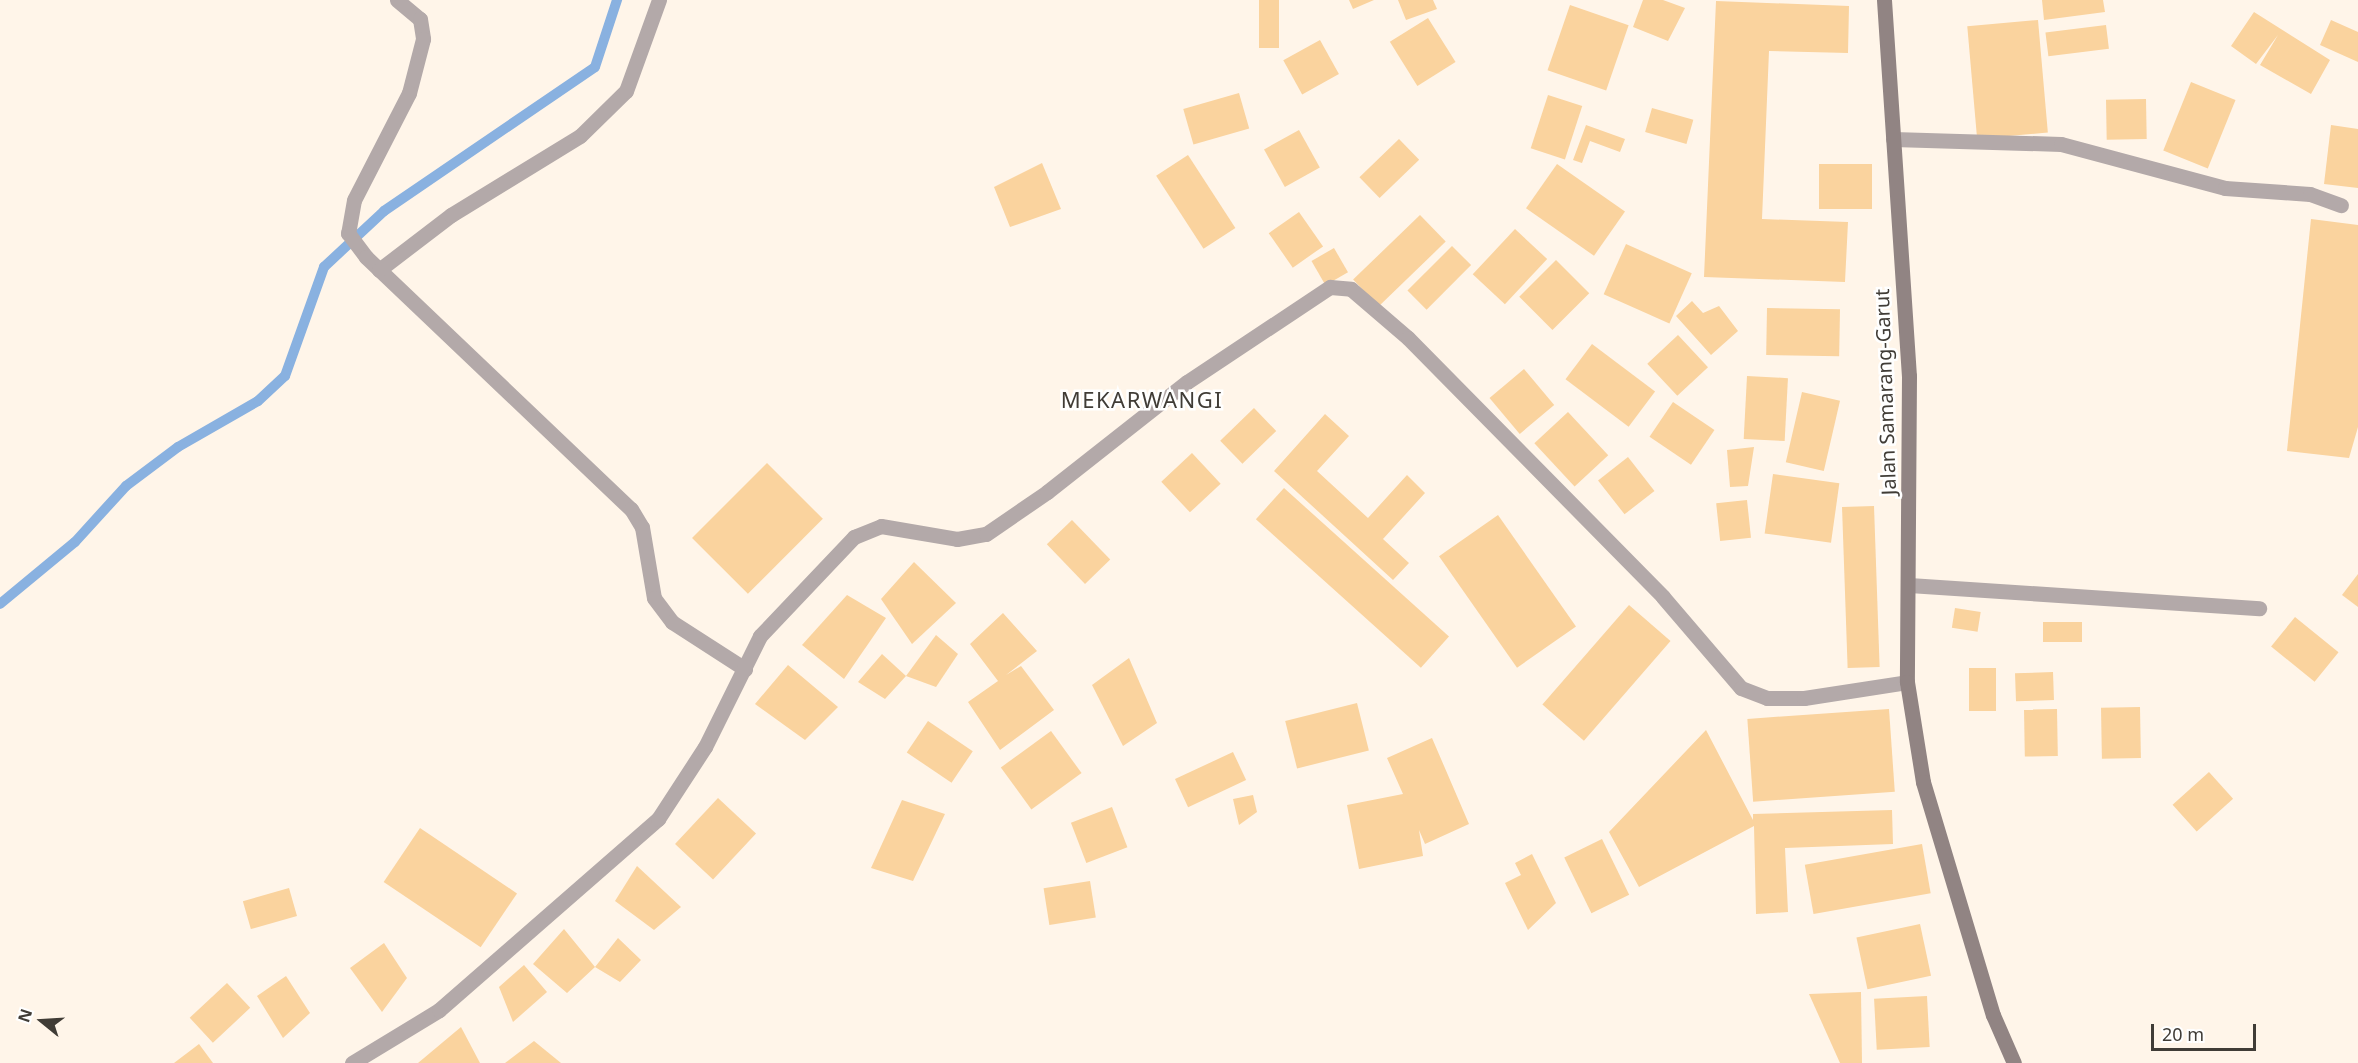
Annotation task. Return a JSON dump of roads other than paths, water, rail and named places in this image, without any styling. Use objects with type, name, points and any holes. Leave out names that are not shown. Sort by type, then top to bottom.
[{"type":"main road","name":"Jalan Samarang-Garut","points":[[1884,0],[1909,376],[1907,682],[1923,782],[1993,1015],[2014,1063]]},
{"type":"street","points":[[398,0],[420,20],[423,39],[409,93],[354,200],[348,233],[379,270],[631,509],[642,527],[654,598],[672,622],[745,669]]},
{"type":"street","points":[[379,270],[451,214],[580,136],[626,91],[659,0]]},
{"type":"street","points":[[1893,139],[2061,144],[2225,188],[2310,194],[2341,205]]},
{"type":"street","points":[[352,1063],[439,1010],[658,819],[705,747],[760,636],[784,606],[854,537],[881,526],[957,539],[986,534],[1047,492],[1186,382],[1330,287],[1340,286],[1351,289],[1407,338],[1541,471],[1663,597],[1741,688],[1767,698],[1804,698],[1907,682]]},
{"type":"street","points":[[1909,585],[2259,608]]},
{"type":"waterway","points":[[0,604],[75,542],[126,486],[178,447],[258,401],[285,376],[324,267],[384,211],[595,67],[617,0]]},
{"type":"district","name":"MEKARWANGI","points":[[1142,400]]}]
